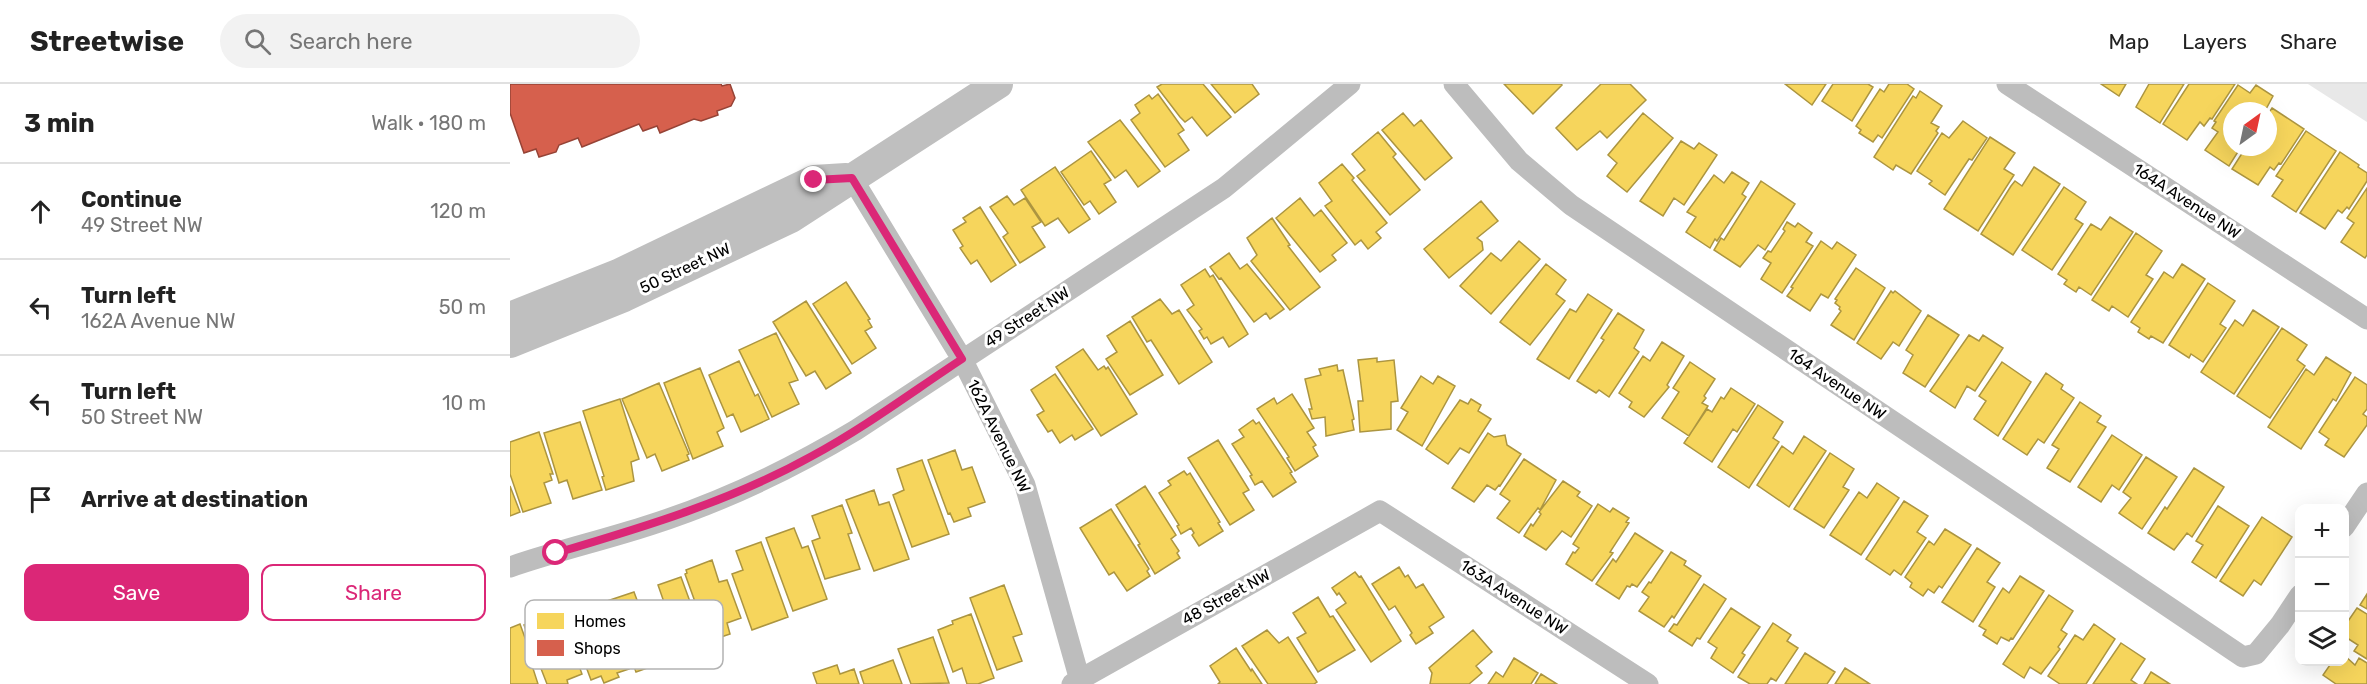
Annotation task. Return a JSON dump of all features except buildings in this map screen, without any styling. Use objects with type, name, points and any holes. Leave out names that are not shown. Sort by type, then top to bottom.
[{"type":"main road","name":"50 Street NW","points":[[510,343],[624,297],[781,223],[824,198],[998,84]]},
{"type":"main road","name":"50 Street NW","points":[[510,317],[618,274],[814,180],[852,178]]},
{"type":"street","name":"49 Street NW","points":[[510,567],[650,525],[722,499],[812,456],[856,430],[1224,188],[1350,84]]},
{"type":"street","name":"164 Avenue NW","points":[[1455,84],[1519,160],[1571,205],[2243,657],[2256,654],[2295,603]]},
{"type":"street","name":"164A Avenue NW","points":[[2007,84],[2367,319]]},
{"type":"street","name":"162A Avenue NW","points":[[852,178],[962,359],[1025,485],[1077,682]]},
{"type":"street","points":[[2349,520],[2367,493]]},
{"type":"street","name":"48 Street NW","points":[[1077,682],[1380,511]]},
{"type":"street","name":"163A Avenue NW","points":[[1380,511],[1648,684]]},
{"type":"shaded area","points":[[2308,84],[2367,84],[2367,122]]},
{"type":"route","points":[[556,553],[689,511],[722,499],[780,472],[856,430],[962,359],[852,178],[814,180]]}]
